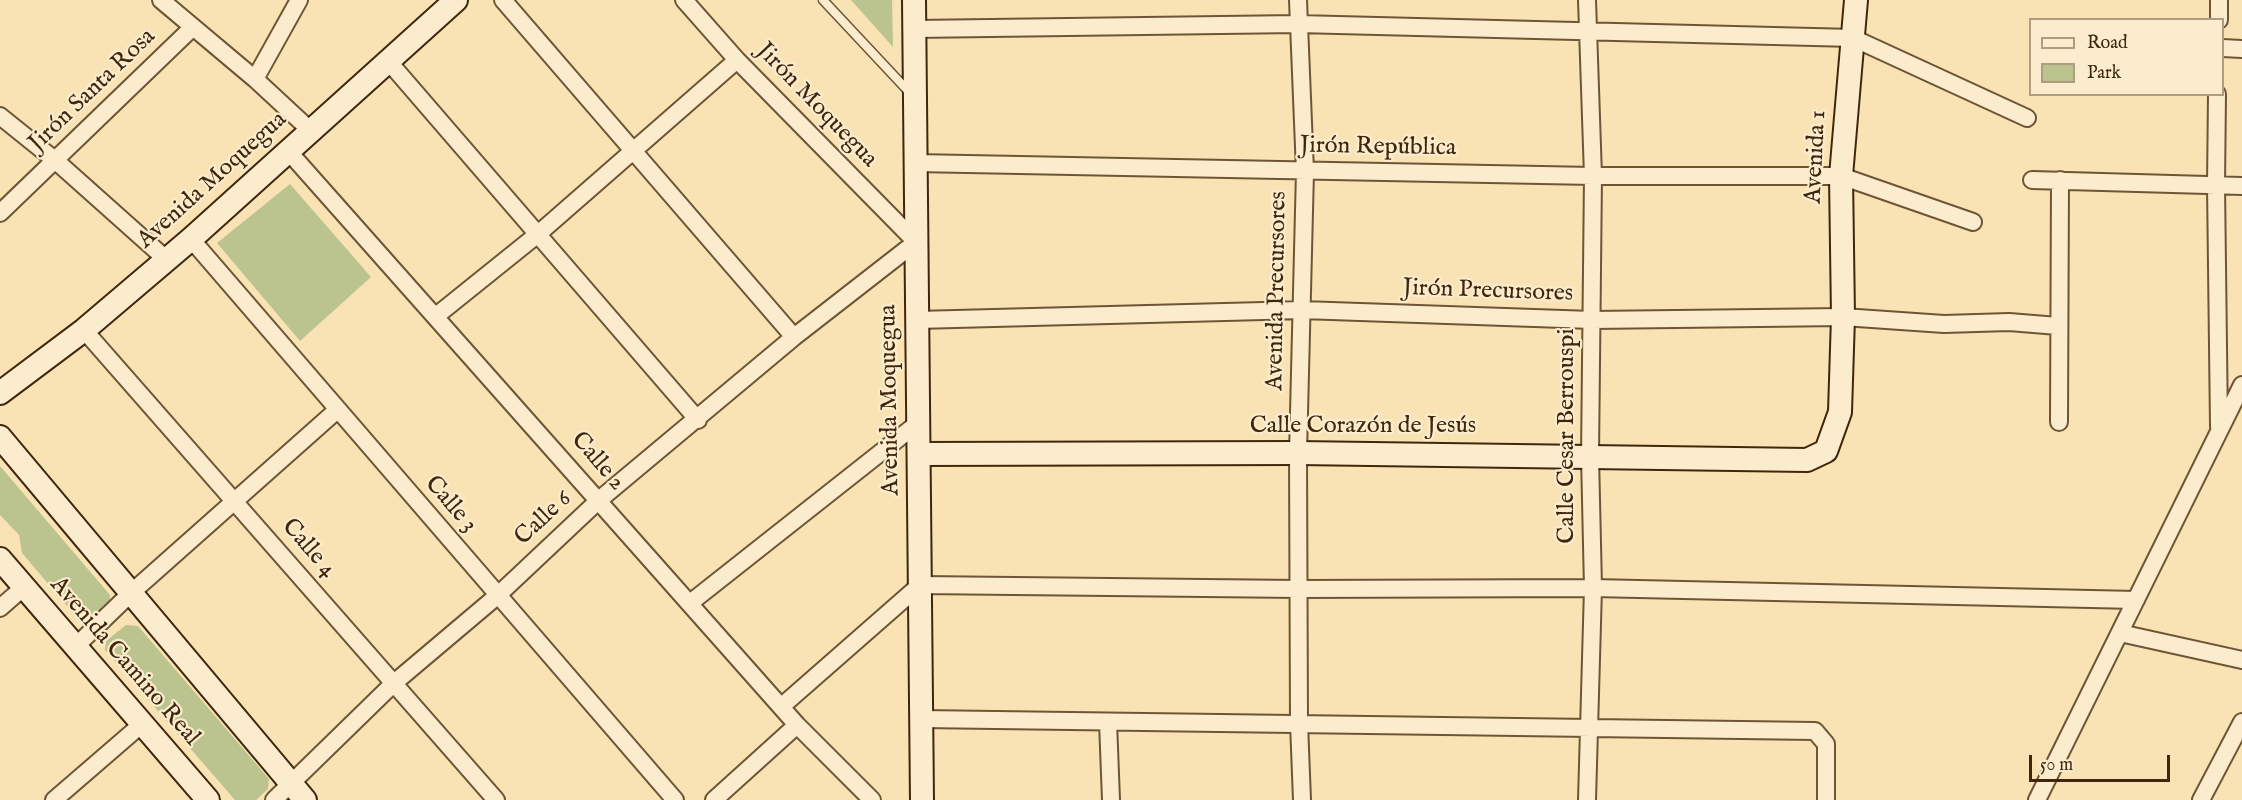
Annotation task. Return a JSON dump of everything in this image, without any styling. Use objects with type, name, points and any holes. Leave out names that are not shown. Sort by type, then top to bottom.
[{"type":"street","points":[[161,0],[255,79],[310,130]]},
{"type":"street","points":[[255,79],[299,0]]},
{"type":"street","points":[[503,0],[794,337]]},
{"type":"street","name":"Jirón Moquegua","points":[[684,0],[737,60],[916,242]]},
{"type":"street","name":"Avenida Moquegua","points":[[914,0],[922,800]]},
{"type":"street","name":"Avenida Precursores","points":[[1298,0],[1305,171],[1298,453],[1299,723],[1302,800]]},
{"type":"street","name":"Calle Cesar Berrouspi","points":[[1587,0],[1593,176],[1590,456],[1593,588],[1587,800]]},
{"type":"street","name":"Avenida 1","points":[[1807,460],[1826,451],[1840,412],[1843,317],[1841,176],[1856,0]]},
{"type":"street","points":[[2219,0],[2219,18]]},
{"type":"street","name":"Avenida Moquegua","points":[[0,393],[84,330],[167,260],[290,152],[310,130],[389,62],[446,3]]},
{"type":"street","points":[[914,29],[1298,24],[1853,38],[2027,118]]},
{"type":"street","name":"Jirón Santa Rosa","points":[[0,213],[194,27]]},
{"type":"street","points":[[2224,48],[2242,49]]},
{"type":"street","points":[[436,316],[538,234],[737,60]]},
{"type":"street","points":[[389,62],[698,420]]},
{"type":"street","points":[[2217,96],[2219,431]]},
{"type":"street","points":[[0,116],[56,161],[167,260]]},
{"type":"street","name":"Calle 2","points":[[290,152],[797,725],[872,800]]},
{"type":"street","name":"Jirón República","points":[[915,163],[1593,176],[1841,176],[1973,222]]},
{"type":"street","points":[[2032,180],[2242,186]]},
{"type":"street","points":[[2059,422],[2060,180]]},
{"type":"street","name":"Calle 3","points":[[191,239],[336,411],[675,800]]},
{"type":"street","name":"Calle 6","points":[[274,800],[299,792],[394,683],[497,596],[599,500],[698,420],[794,337],[916,242]]},
{"type":"street","name":"Jirón Precursores","points":[[917,320],[1302,310],[1592,320],[1843,317],[1944,324],[2008,322],[2058,326]]},
{"type":"street","name":"Calle 4","points":[[84,330],[496,800]]},
{"type":"street","points":[[2037,800],[2242,385]]},
{"type":"street","points":[[75,647],[131,593],[336,411]]},
{"type":"street","points":[[690,603],[918,423]]},
{"type":"street","points":[[0,437],[299,792]]},
{"type":"street","name":"Calle Corazón de Jesús","points":[[919,454],[1298,453],[1807,460]]},
{"type":"street","name":"Avenida Camino Real","points":[[0,560],[208,800]]},
{"type":"street","points":[[782,706],[920,585],[1299,589],[1593,588],[2136,600]]},
{"type":"street","points":[[0,608],[24,587]]},
{"type":"street","points":[[2120,633],[2242,660]]},
{"type":"street","points":[[921,719],[1815,731],[1826,744],[1826,800]]},
{"type":"street","points":[[1108,722],[1111,800]]},
{"type":"street","points":[[2201,800],[2242,723]]},
{"type":"street","points":[[54,800],[142,724]]},
{"type":"street","points":[[714,800],[797,725]]},
{"type":"lane","points":[[823,0],[915,98]]},
{"type":"green space","points":[[851,0],[892,0],[893,47]]},
{"type":"green space","points":[[290,184],[371,277],[300,341],[217,243]]},
{"type":"green space","points":[[0,466],[110,595],[110,605],[91,622],[79,620],[22,553],[19,535],[0,515]]},
{"type":"green space","points":[[126,625],[138,626],[269,779],[268,789],[256,800],[235,800],[105,650],[106,641]]}]
